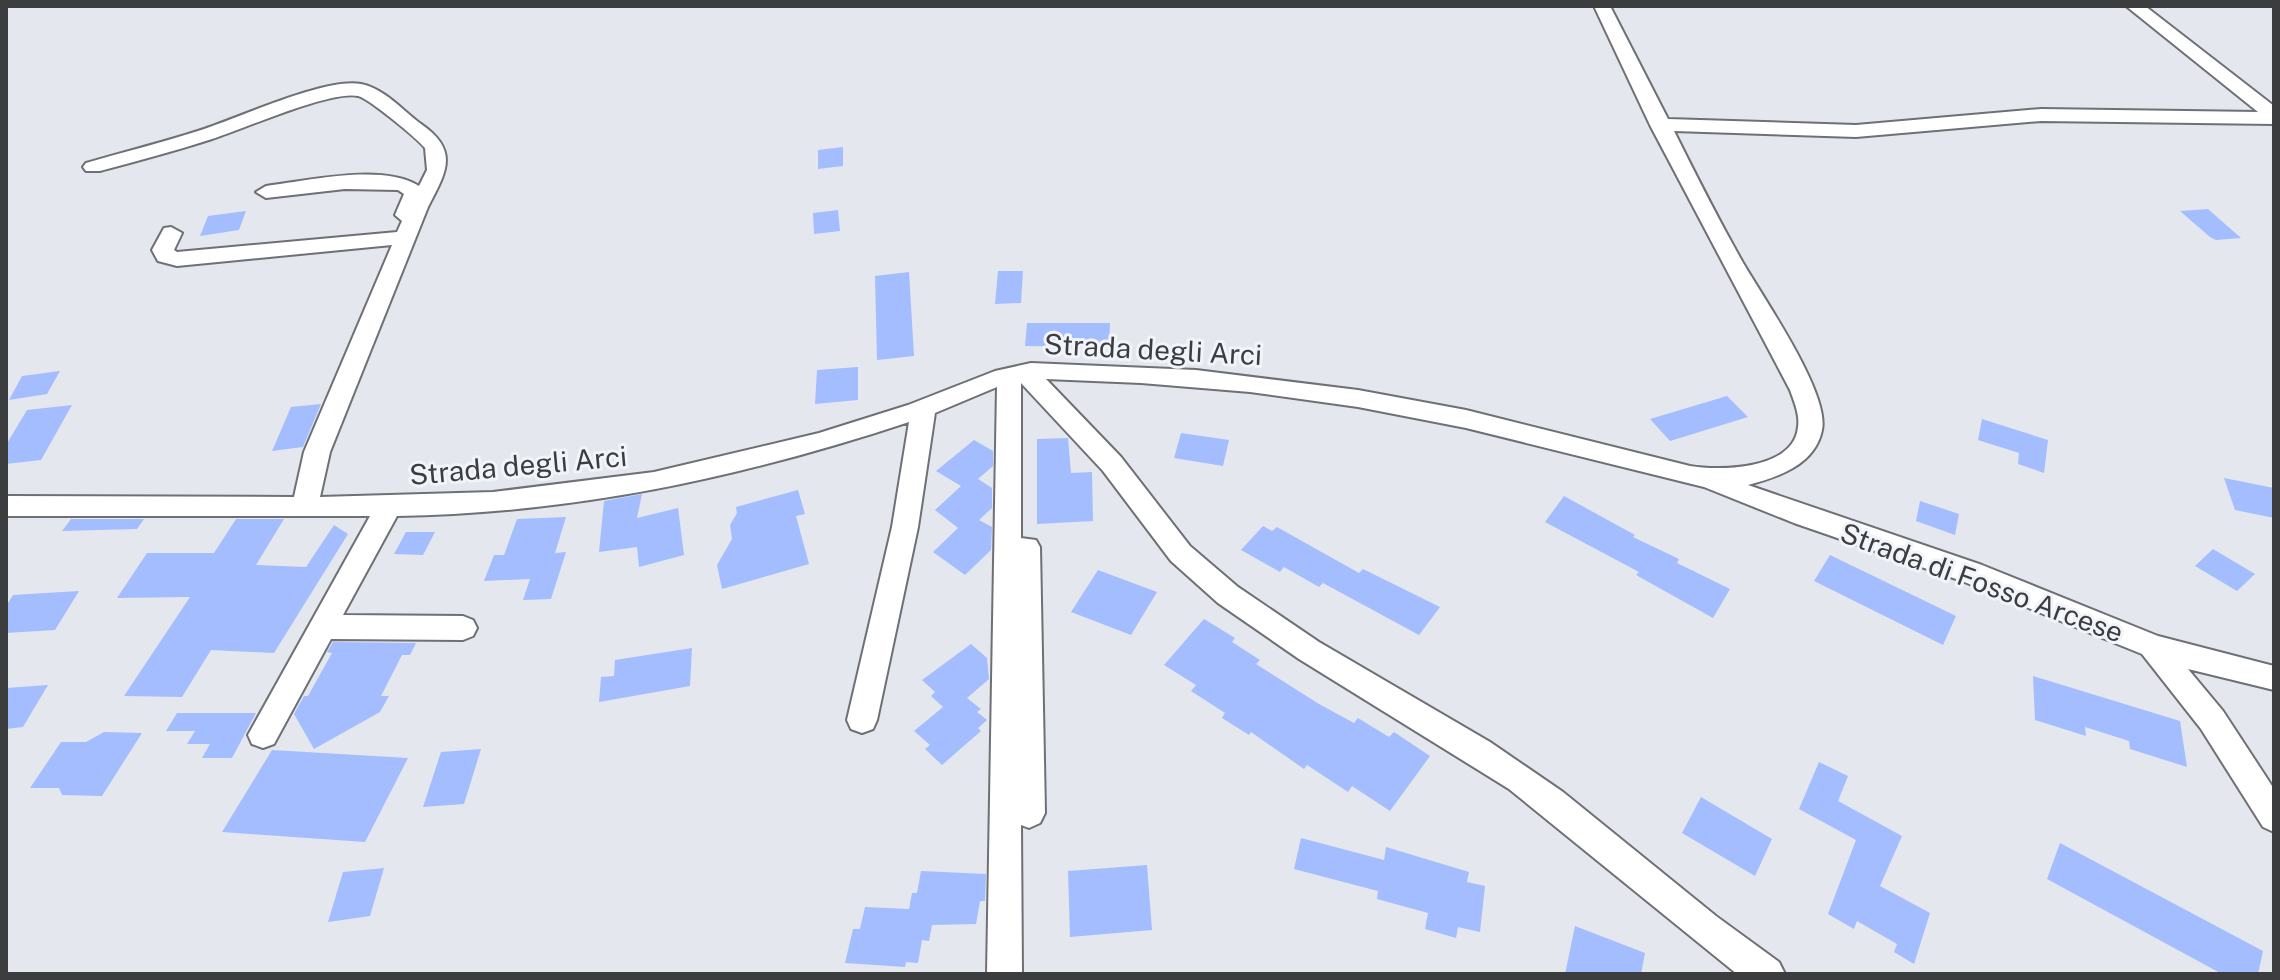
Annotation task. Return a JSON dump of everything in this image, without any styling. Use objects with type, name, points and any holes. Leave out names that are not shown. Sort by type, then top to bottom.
[{"type":"street","name":"Strada degli Arci","points":[[6,506],[305,507],[523,500],[663,481],[756,458],[924,408],[1017,373],[1208,377],[1342,396],[1469,419],[1705,479],[1742,478],[1777,465],[1804,443],[1810,433],[1810,417],[1774,337],[1660,125],[1602,6]]},
{"type":"street","points":[[2134,6],[2274,116]]},
{"type":"street","points":[[93,167],[220,130],[330,92],[362,90],[377,96],[388,109],[430,140],[437,151],[435,175],[400,240]]},
{"type":"street","points":[[1660,125],[1856,131],[2041,115],[2274,116]]},
{"type":"street","points":[[266,192],[359,182],[407,185],[413,189],[414,195],[400,240],[317,452],[305,507]]},
{"type":"street","points":[[171,233],[164,253],[183,259],[400,240]]},
{"type":"street","points":[[1017,373],[1029,813]]},
{"type":"street","points":[[1004,973],[1017,373]]},
{"type":"street","points":[[1017,373],[1092,440],[1171,543],[1227,594],[1317,655],[1481,753],[1538,791],[1696,923],[1767,974]]},
{"type":"street","points":[[862,720],[905,527],[924,408]]},
{"type":"street","name":"Strada di Fosso Arcese","points":[[1705,479],[1972,573],[2152,646],[2212,720],[2274,817]]},
{"type":"street","points":[[263,735],[389,506]]},
{"type":"street","points":[[322,627],[463,628]]},
{"type":"street","points":[[2152,646],[2274,678]]},
{"type":"building","points":[[843,147],[843,166],[818,169],[818,150]]},
{"type":"building","points":[[2208,209],[2241,238],[2216,240],[2180,211]]},
{"type":"building","points":[[838,210],[840,231],[814,234],[813,213]]},
{"type":"building","points":[[246,211],[239,230],[200,236],[208,216]]},
{"type":"building","points":[[998,271],[1023,271],[1021,303],[995,304]]},
{"type":"building","points":[[909,272],[914,356],[877,360],[875,276]]},
{"type":"building","points":[[1027,323],[1110,323],[1109,347],[1025,346]]},
{"type":"building","points":[[858,367],[858,400],[815,404],[817,370]]},
{"type":"building","points":[[60,371],[47,394],[9,400],[22,376]]},
{"type":"building","points":[[1727,396],[1748,417],[1670,441],[1650,419]]},
{"type":"building","points":[[321,404],[303,447],[272,451],[291,407]]},
{"type":"building","points":[[72,405],[41,460],[6,464],[6,445],[27,410]]},
{"type":"building","points":[[1982,419],[2048,440],[2044,473],[2018,464],[2019,453],[1978,440]]},
{"type":"building","points":[[1181,433],[1229,440],[1223,466],[1174,458]]},
{"type":"building","points":[[1068,438],[1071,473],[1092,472],[1093,521],[1037,524],[1037,439]]},
{"type":"building","points":[[974,440],[993,451],[993,466],[978,479],[992,488],[992,508],[979,520],[992,527],[991,550],[965,575],[933,552],[958,528],[935,510],[961,486],[936,471]]},
{"type":"building","points":[[2224,478],[2274,488],[2274,518],[2235,510]]},
{"type":"building","points":[[798,490],[805,514],[796,516],[809,564],[722,589],[717,565],[732,539],[730,525],[737,513],[736,507]]},
{"type":"building","points":[[642,494],[637,518],[678,508],[684,555],[639,567],[637,547],[599,552],[604,501]]},
{"type":"building","points":[[1564,496],[1635,535],[1633,537],[1679,559],[1677,563],[1730,589],[1713,618],[1636,575],[1639,572],[1545,522]]},
{"type":"building","points":[[1920,501],[1959,514],[1955,535],[1916,521]]},
{"type":"building","points":[[566,517],[555,553],[566,552],[551,599],[523,600],[530,579],[484,581],[494,555],[504,555],[517,519]]},
{"type":"building","points":[[71,519],[144,519],[137,529],[62,531]]},
{"type":"building","points":[[236,519],[284,519],[256,565],[306,567],[334,525],[348,534],[274,653],[211,650],[182,697],[124,696],[190,597],[117,598],[147,553],[214,553]]},
{"type":"building","points":[[1263,526],[1272,531],[1277,527],[1359,573],[1363,569],[1440,607],[1419,635],[1323,583],[1319,587],[1284,567],[1280,572],[1241,550]]},
{"type":"building","points":[[406,532],[435,532],[423,555],[394,554]]},
{"type":"building","points":[[2213,549],[2255,574],[2237,591],[2195,566]]},
{"type":"building","points":[[1830,555],[1956,616],[1943,645],[1814,581]]},
{"type":"building","points":[[1098,570],[1157,592],[1131,635],[1071,612]]},
{"type":"building","points":[[79,591],[55,630],[6,633],[6,606],[13,595]]},
{"type":"building","points":[[1204,619],[1235,638],[1232,642],[1260,660],[1256,664],[1319,704],[1354,723],[1358,718],[1389,737],[1394,732],[1430,756],[1390,811],[1352,786],[1348,792],[1307,765],[1304,769],[1251,732],[1249,735],[1222,718],[1225,713],[1191,691],[1196,685],[1164,665]]},
{"type":"building","points":[[333,642],[416,643],[410,655],[402,655],[381,696],[389,696],[380,712],[314,749],[294,714],[332,653],[327,652]]},
{"type":"building","points":[[971,644],[987,658],[989,679],[967,698],[981,709],[977,712],[987,720],[978,728],[981,731],[942,765],[925,749],[930,745],[914,731],[943,707],[931,696],[935,692],[922,680]]},
{"type":"building","points":[[692,648],[690,686],[599,702],[601,677],[614,676],[615,660]]},
{"type":"building","points":[[2033,676],[2180,721],[2187,767],[2130,749],[2129,741],[2085,727],[2086,736],[2035,720]]},
{"type":"building","points":[[48,685],[23,727],[6,729],[6,688]]},
{"type":"building","points":[[177,713],[256,713],[232,758],[202,758],[210,744],[187,744],[195,731],[166,731]]},
{"type":"building","points":[[104,732],[142,733],[102,796],[62,795],[59,788],[30,788],[61,742],[86,742]]},
{"type":"building","points":[[481,749],[464,804],[423,807],[441,752]]},
{"type":"building","points":[[272,750],[408,758],[365,842],[222,832]]},
{"type":"building","points":[[1819,762],[1848,776],[1838,801],[1902,836],[1880,886],[1930,913],[1914,964],[1894,952],[1897,944],[1857,921],[1854,929],[1828,914],[1856,840],[1799,809]]},
{"type":"building","points":[[1701,797],[1772,839],[1755,876],[1682,833]]},
{"type":"building","points":[[1301,838],[1384,860],[1386,847],[1469,872],[1467,882],[1485,886],[1480,932],[1458,927],[1456,938],[1425,929],[1428,913],[1377,899],[1378,891],[1294,869]]},
{"type":"building","points":[[2060,843],[2263,951],[2258,974],[2222,974],[2047,879]]},
{"type":"building","points":[[1147,865],[1152,930],[1070,937],[1068,871]]},
{"type":"building","points":[[384,868],[370,916],[328,922],[343,872]]},
{"type":"building","points":[[921,871],[986,874],[985,901],[980,901],[976,924],[932,925],[929,941],[922,940],[918,963],[906,962],[905,967],[845,963],[853,929],[860,929],[865,907],[909,909],[912,893],[917,893]]},
{"type":"building","points":[[1575,926],[1645,953],[1641,974],[1565,974]]}]
